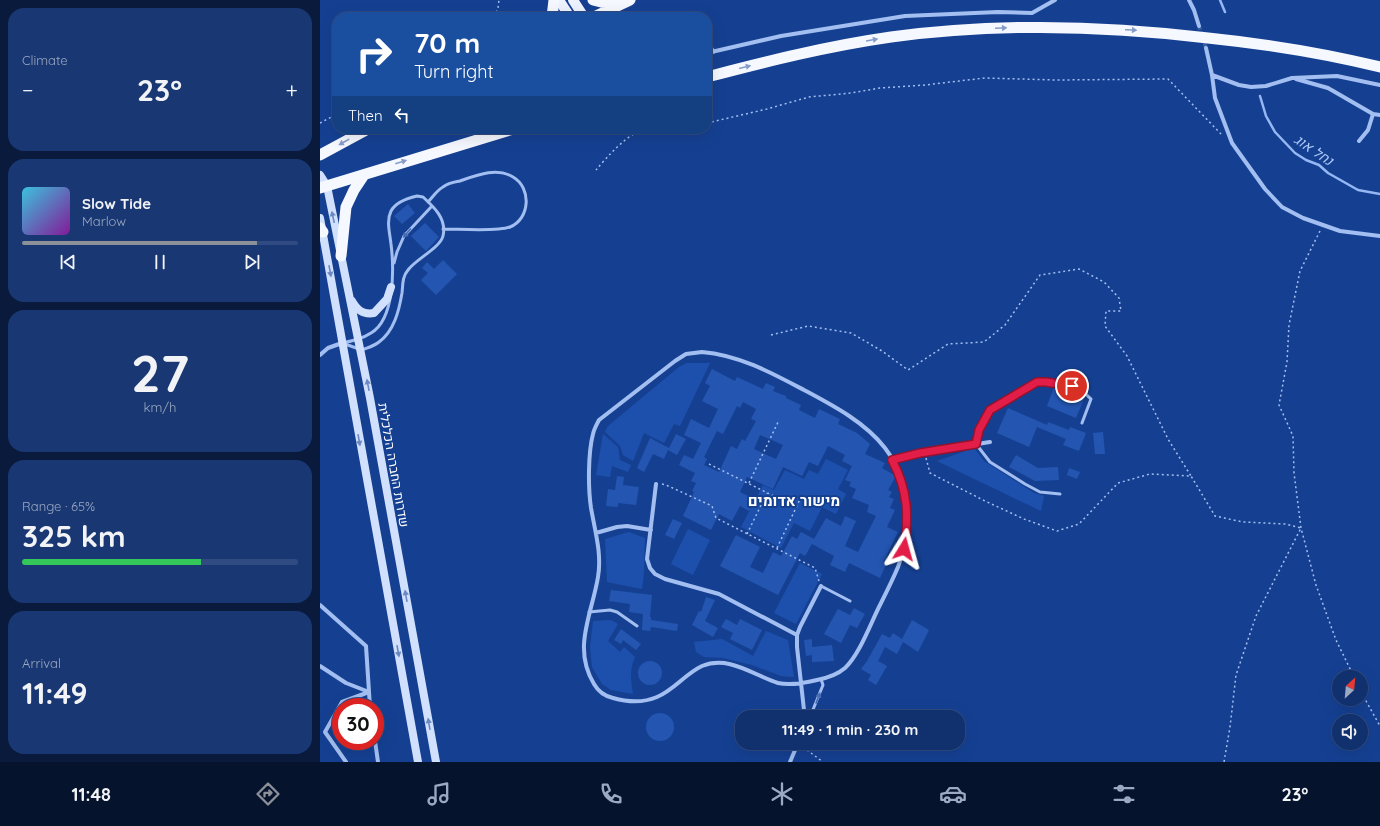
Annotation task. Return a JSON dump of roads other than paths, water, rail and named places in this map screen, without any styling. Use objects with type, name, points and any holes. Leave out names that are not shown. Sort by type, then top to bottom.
[{"type":"highway","points":[[553,12],[554,0]]},
{"type":"highway","points":[[593,0],[601,2],[627,1]]},
{"type":"highway","points":[[604,12],[627,1]]},
{"type":"highway","points":[[712,76],[807,52],[891,37],[964,29],[1025,26],[1135,30],[1205,37],[1270,45],[1333,56],[1380,67]]},
{"type":"highway","points":[[320,155],[359,134]]},
{"type":"highway","points":[[323,187],[496,134]]},
{"type":"highway","points":[[341,256],[346,207],[354,190],[364,175]]},
{"type":"main road","points":[[559,0],[567,12]]},
{"type":"main road","points":[[573,0],[581,12]]},
{"type":"main road","name":"שדרות החברה הכלכלית","points":[[320,175],[341,256],[361,350],[436,762]]},
{"type":"main road","points":[[320,218],[418,762]]},
{"type":"main road","points":[[349,296],[359,310],[364,313],[374,313],[387,299],[391,287]]},
{"type":"street","points":[[714,52],[781,36],[905,16],[1032,12],[1055,0]]},
{"type":"street","points":[[1189,0],[1199,26]]},
{"type":"street","points":[[1206,48],[1215,98],[1232,143],[1258,180],[1282,207],[1303,218],[1322,225],[1340,230],[1380,236]]},
{"type":"street","points":[[1212,75],[1239,85],[1252,87],[1266,86],[1292,78],[1337,76],[1380,86]]},
{"type":"street","points":[[1292,78],[1328,88],[1373,114],[1380,115]]},
{"type":"street","points":[[1359,141],[1368,130],[1373,114]]},
{"type":"street","points":[[320,355],[328,348],[342,343]]},
{"type":"street","points":[[702,352],[716,353],[756,366],[836,408],[857,422],[886,449],[892,460],[904,488],[907,511],[907,531],[904,549],[898,567],[855,655],[844,668],[835,675],[801,683],[789,684],[779,683],[738,666],[716,662],[702,666],[687,675],[656,698],[641,701],[623,701],[608,697],[598,690],[589,676],[584,659],[584,643],[589,612],[598,576],[599,559],[591,505],[591,445],[594,431],[600,420],[675,361],[686,354],[702,352]]},
{"type":"street","points":[[892,460],[924,452],[990,442]]},
{"type":"street","points":[[656,484],[647,559],[650,568],[655,574],[664,579],[719,594],[797,635]]},
{"type":"street","points":[[596,533],[617,527],[627,526],[651,530]]},
{"type":"street","points":[[804,710],[797,635],[821,586]]},
{"type":"street","points":[[320,605],[366,646],[369,698]]},
{"type":"street","points":[[320,666],[346,683],[369,692]]},
{"type":"street","points":[[346,762],[325,732],[342,702],[369,692]]},
{"type":"street","points":[[376,750],[378,762]]},
{"type":"street","points":[[790,762],[795,750]]},
{"type":"lane","points":[[428,202],[444,186],[482,174],[494,172],[514,177],[521,185],[526,195],[524,214],[518,222],[510,227],[500,229],[444,229]]},
{"type":"lane","points":[[342,343],[361,350],[379,342],[386,335],[394,324],[406,272],[412,265],[438,244],[443,237],[444,229],[442,220],[432,206],[423,197],[417,196],[408,198],[394,206],[390,212],[389,221],[393,267]]},
{"type":"lane","points":[[342,343],[358,339],[372,333],[384,319],[397,252],[404,236],[432,206]]},
{"type":"lane","points":[[1060,494],[1040,492],[990,462],[976,444],[979,430],[990,410],[1037,382],[1072,386],[1086,394],[1091,399],[1082,423]]},
{"type":"lane","points":[[821,586],[850,601]]},
{"type":"lane","points":[[589,612],[610,610],[618,612],[638,626]]},
{"type":"lane","points":[[813,710],[823,685],[821,679]]},
{"type":"waterway","name":"נחל אוג","points":[[1220,0],[1225,12]]},
{"type":"waterway","name":"נחל אוג","points":[[1260,96],[1266,116],[1275,132],[1295,153],[1306,160],[1319,165],[1328,173],[1358,190],[1380,194]]},
{"type":"tunnel","points":[[1199,26],[1206,48]]},
{"type":"district","name":"מישור אדומים","points":[[794,500]]}]
